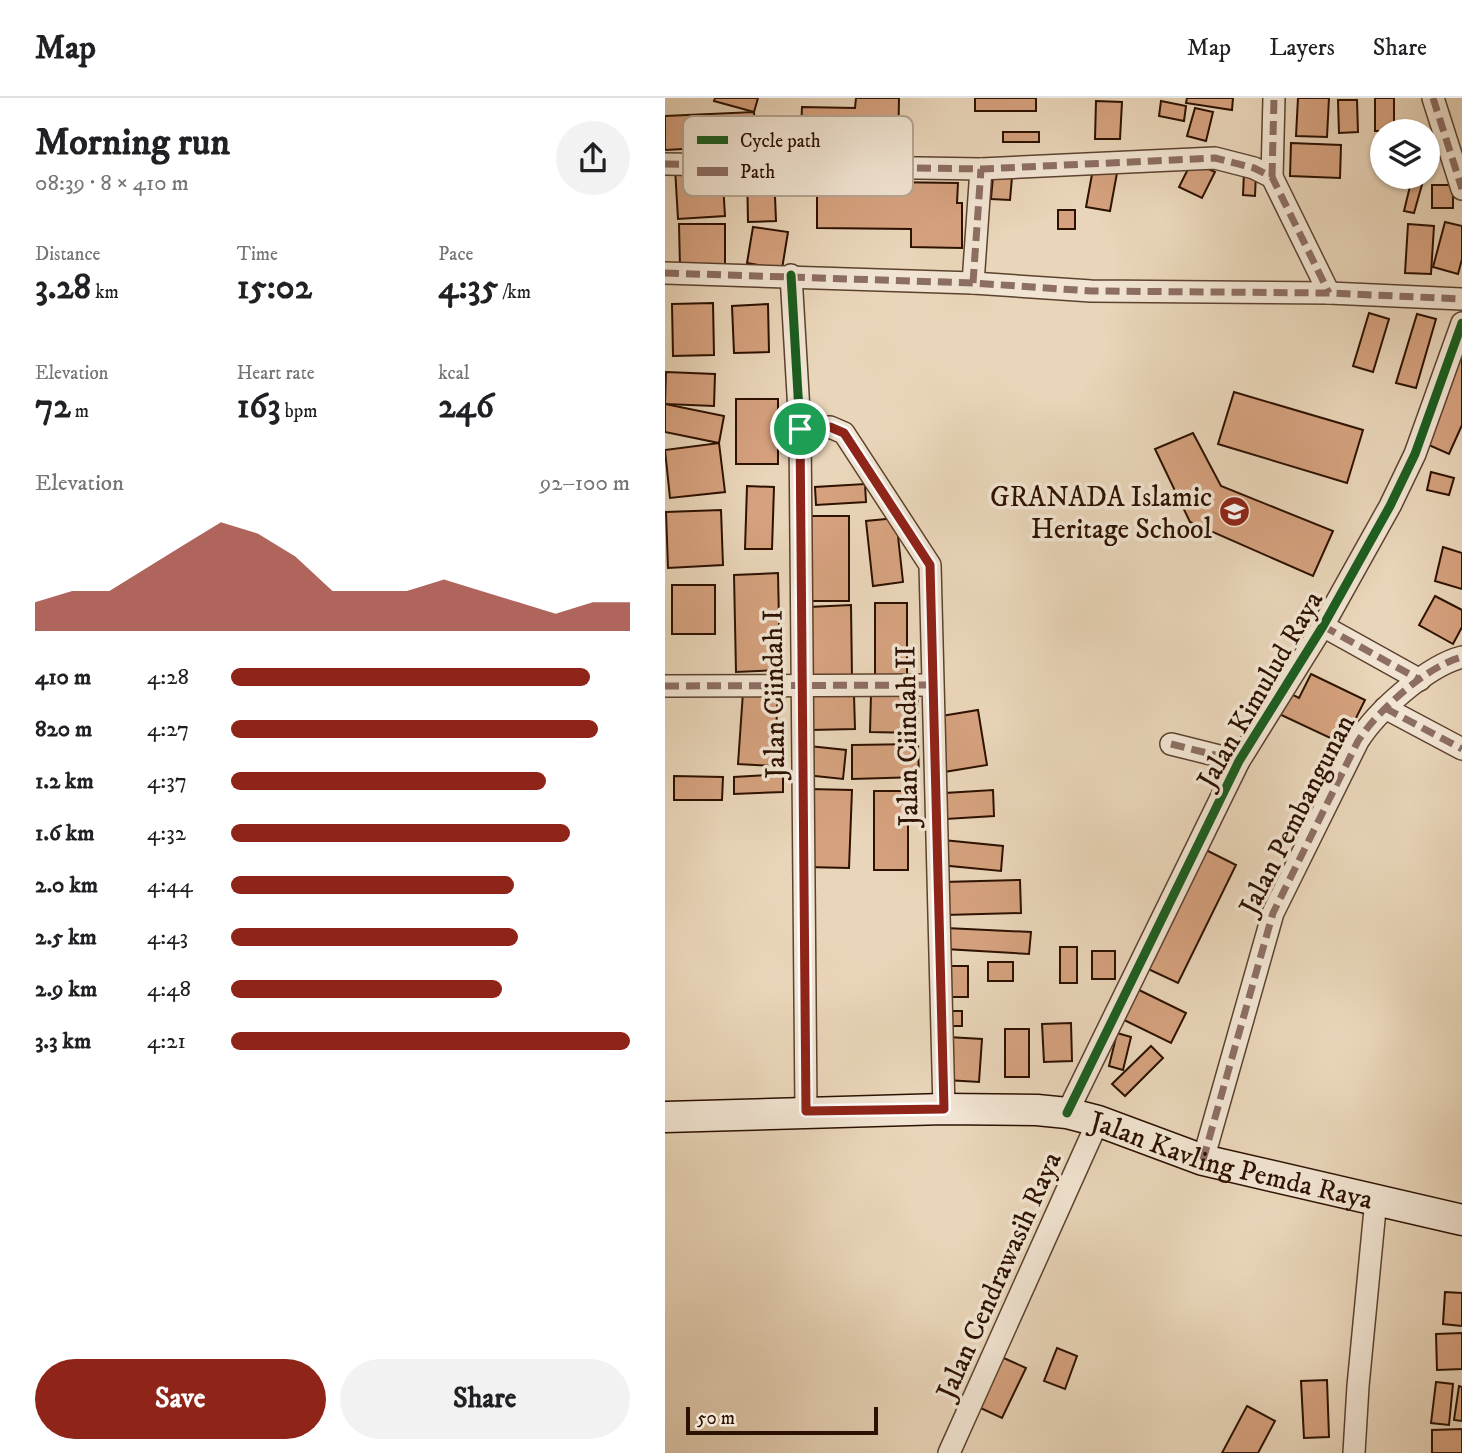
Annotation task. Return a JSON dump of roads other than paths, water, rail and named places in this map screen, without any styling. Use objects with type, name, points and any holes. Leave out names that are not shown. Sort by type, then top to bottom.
[{"type":"street","points":[[1273,98],[1272,177],[1329,293]]},
{"type":"street","points":[[1433,98],[1462,189]]},
{"type":"street","points":[[913,168],[981,169],[1215,158],[1244,165],[1272,177]]},
{"type":"street","points":[[665,164],[683,164]]},
{"type":"street","points":[[973,283],[981,169]]},
{"type":"street","points":[[665,272],[973,283],[1091,291],[1329,293],[1462,299]]},
{"type":"street","name":"Jalan Ciindah I","points":[[791,275],[800,429],[800,687],[806,1111]]},
{"type":"street","name":"Jalan Kimulud Raya","points":[[1067,1113],[1239,761],[1323,626],[1390,506],[1415,454],[1462,323]]},
{"type":"street","name":"Jalan Ciindah II","points":[[800,429],[830,427],[844,433],[927,558],[931,571],[944,1109]]},
{"type":"street","points":[[1323,626],[1420,680]]},
{"type":"street","name":"Jalan Pembangunan","points":[[1203,1160],[1273,913],[1358,741],[1367,726],[1385,708],[1441,665],[1462,657]]},
{"type":"street","points":[[665,686],[932,685]]},
{"type":"street","points":[[1385,708],[1462,750]]},
{"type":"street","points":[[1171,744],[1239,761]]},
{"type":"street","name":"Jalan Kavling Pemda Raya","points":[[665,1117],[944,1109],[1067,1113],[1098,1121],[1203,1160],[1462,1220]]},
{"type":"street","name":"Jalan Cendrawasih Raya","points":[[949,1453],[1098,1121]]},
{"type":"street","points":[[1354,1453],[1377,1199]]},
{"type":"place","name":"GRANADA Islamic Heritage School","points":[[1235,512]]}]
